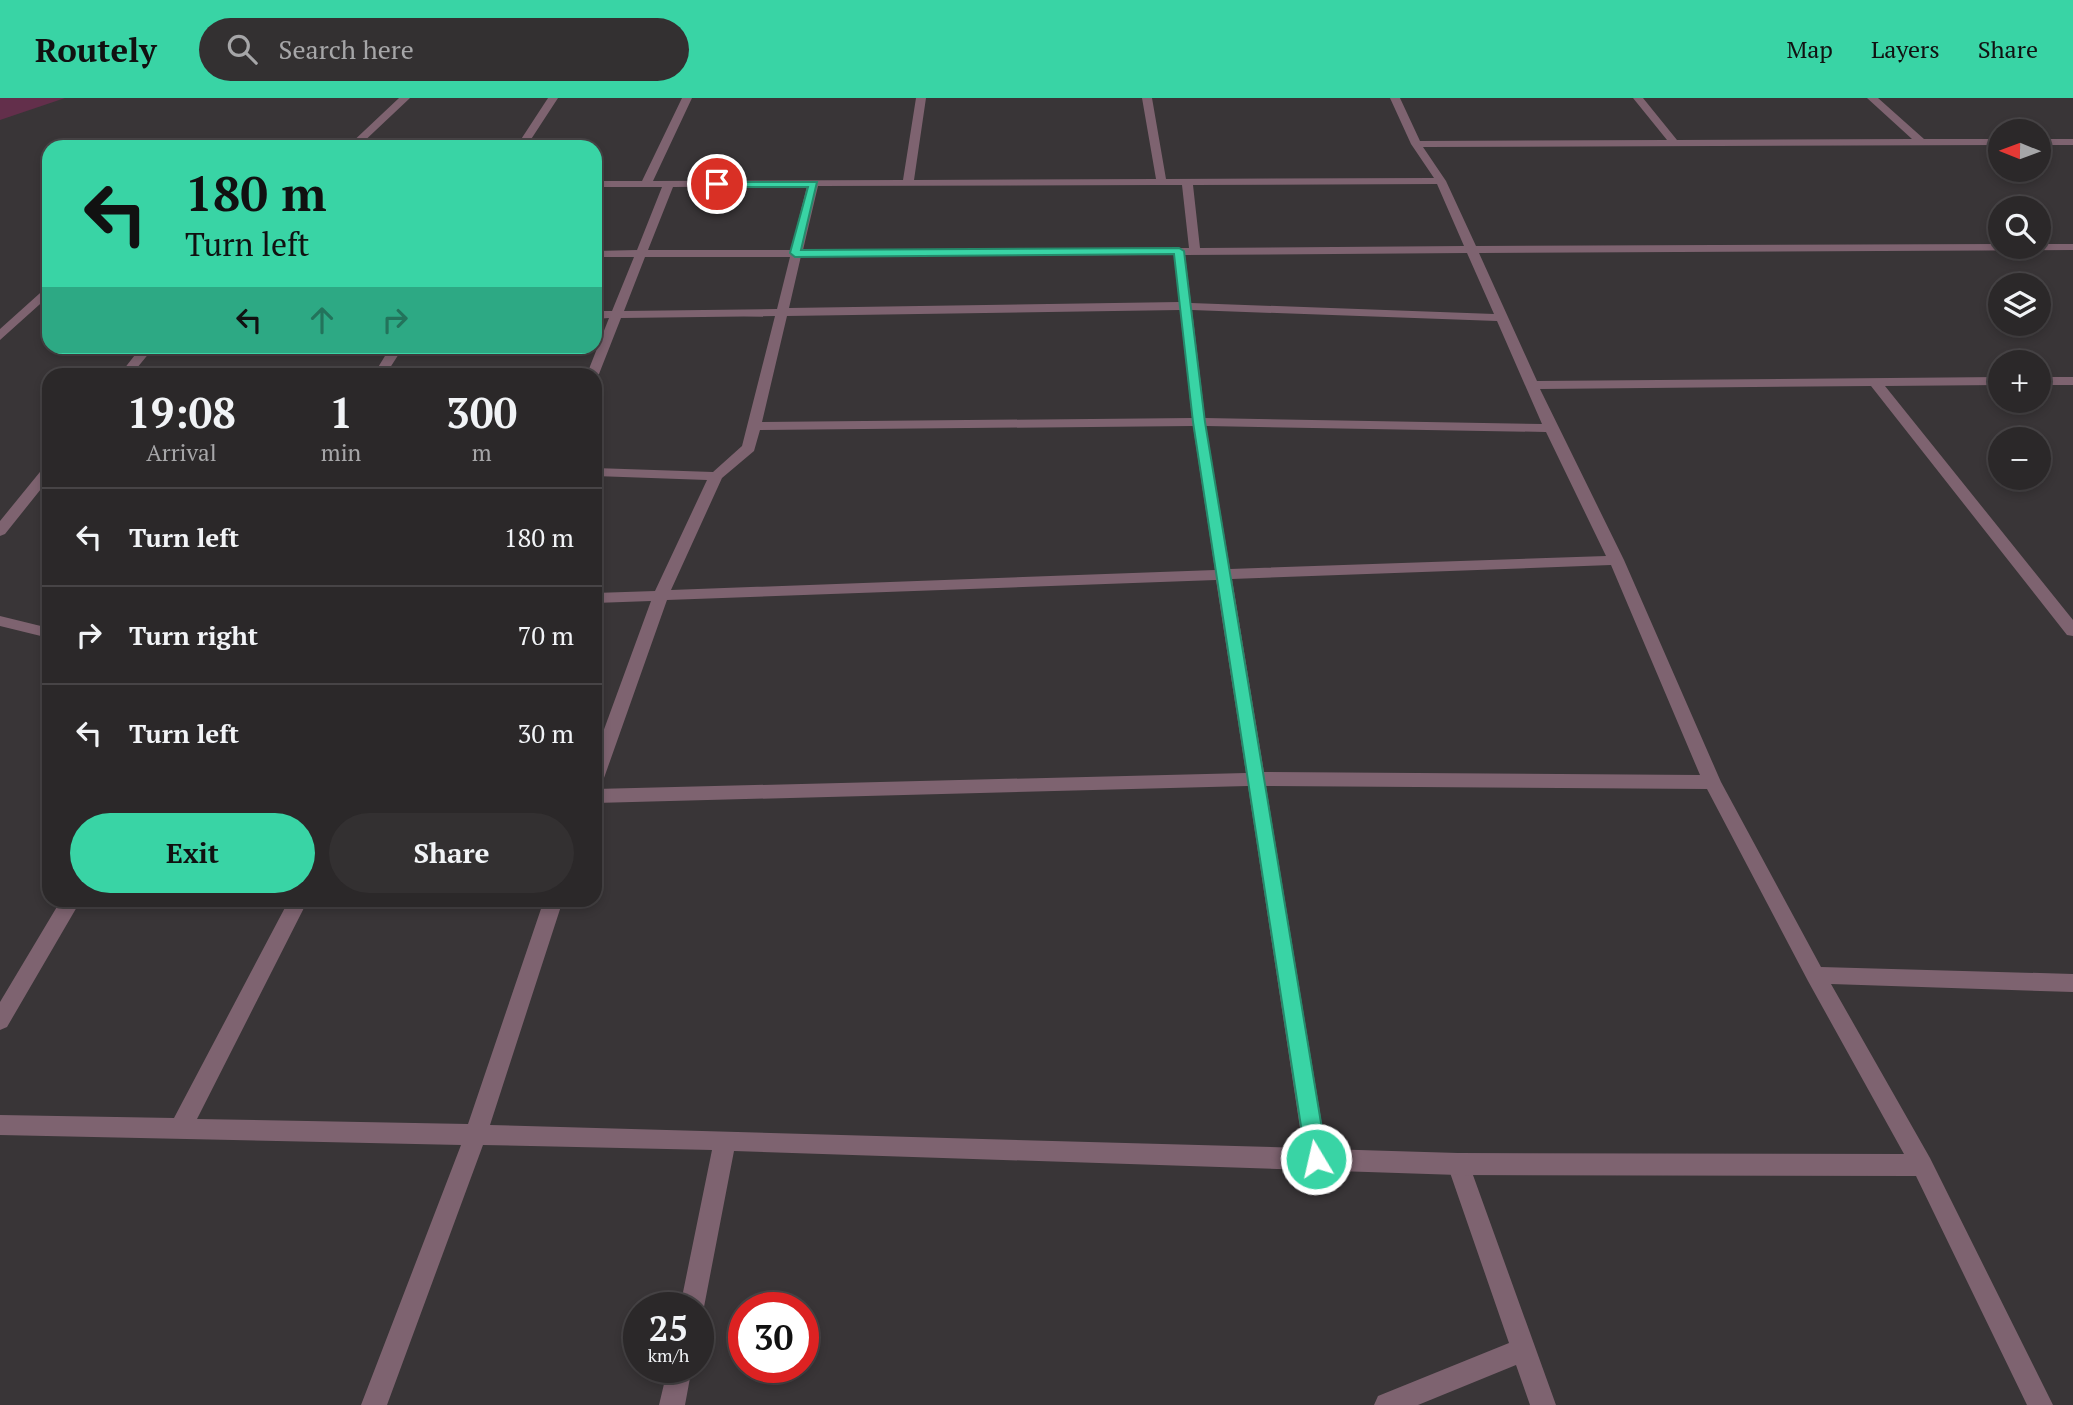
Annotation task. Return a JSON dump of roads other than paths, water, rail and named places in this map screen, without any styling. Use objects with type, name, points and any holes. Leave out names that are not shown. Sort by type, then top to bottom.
[{"type":"street","points":[[360,140],[405,98]]},
{"type":"street","points":[[526,140],[553,98]]},
{"type":"street","points":[[646,184],[687,98]]},
{"type":"street","points":[[908,182],[920,98]]},
{"type":"street","points":[[1147,98],[1162,184]]},
{"type":"street","points":[[1395,98],[1416,144],[1441,181],[1551,428],[1616,560],[1713,782],[1815,975],[1922,1166],[2040,1405]]},
{"type":"street","points":[[1638,98],[1675,144]]},
{"type":"street","points":[[1872,98],[1921,142]]},
{"type":"street","points":[[1416,144],[1988,142]]},
{"type":"street","points":[[2051,142],[2073,142]]},
{"type":"street","points":[[602,184],[1441,181]]},
{"type":"street","points":[[1187,183],[1184,306],[1199,422],[1316,1159]]},
{"type":"street","points":[[602,350],[669,184]]},
{"type":"street","points":[[602,759],[661,595],[716,476],[749,448],[757,426],[781,311],[813,184]]},
{"type":"street","points":[[602,254],[2073,247]]},
{"type":"street","points":[[0,336],[42,296]]},
{"type":"street","points":[[602,315],[1184,306],[1502,318]]},
{"type":"street","points":[[131,368],[142,354]]},
{"type":"street","points":[[1532,385],[1988,381]]},
{"type":"street","points":[[2051,381],[2073,381]]},
{"type":"street","points":[[1875,382],[2073,631]]},
{"type":"street","points":[[757,426],[1199,422],[1551,428]]},
{"type":"street","points":[[602,472],[716,476]]},
{"type":"street","points":[[0,531],[42,479]]},
{"type":"street","points":[[602,598],[1616,560]]},
{"type":"street","points":[[0,621],[42,631]]},
{"type":"street","points":[[602,796],[1256,779],[1713,782]]},
{"type":"street","points":[[0,1021],[67,907]]},
{"type":"street","points":[[180,1130],[294,907]]},
{"type":"street","points":[[374,1405],[475,1137],[552,907]]},
{"type":"street","points":[[1815,975],[2073,983]]},
{"type":"street","points":[[0,1125],[475,1137],[725,1140],[1458,1164],[1922,1166]]},
{"type":"street","points":[[695,1292],[725,1140]]},
{"type":"street","points":[[1458,1164],[1543,1405]]},
{"type":"street","points":[[1387,1405],[1523,1350]]},
{"type":"street","points":[[672,1405],[677,1383]]}]
